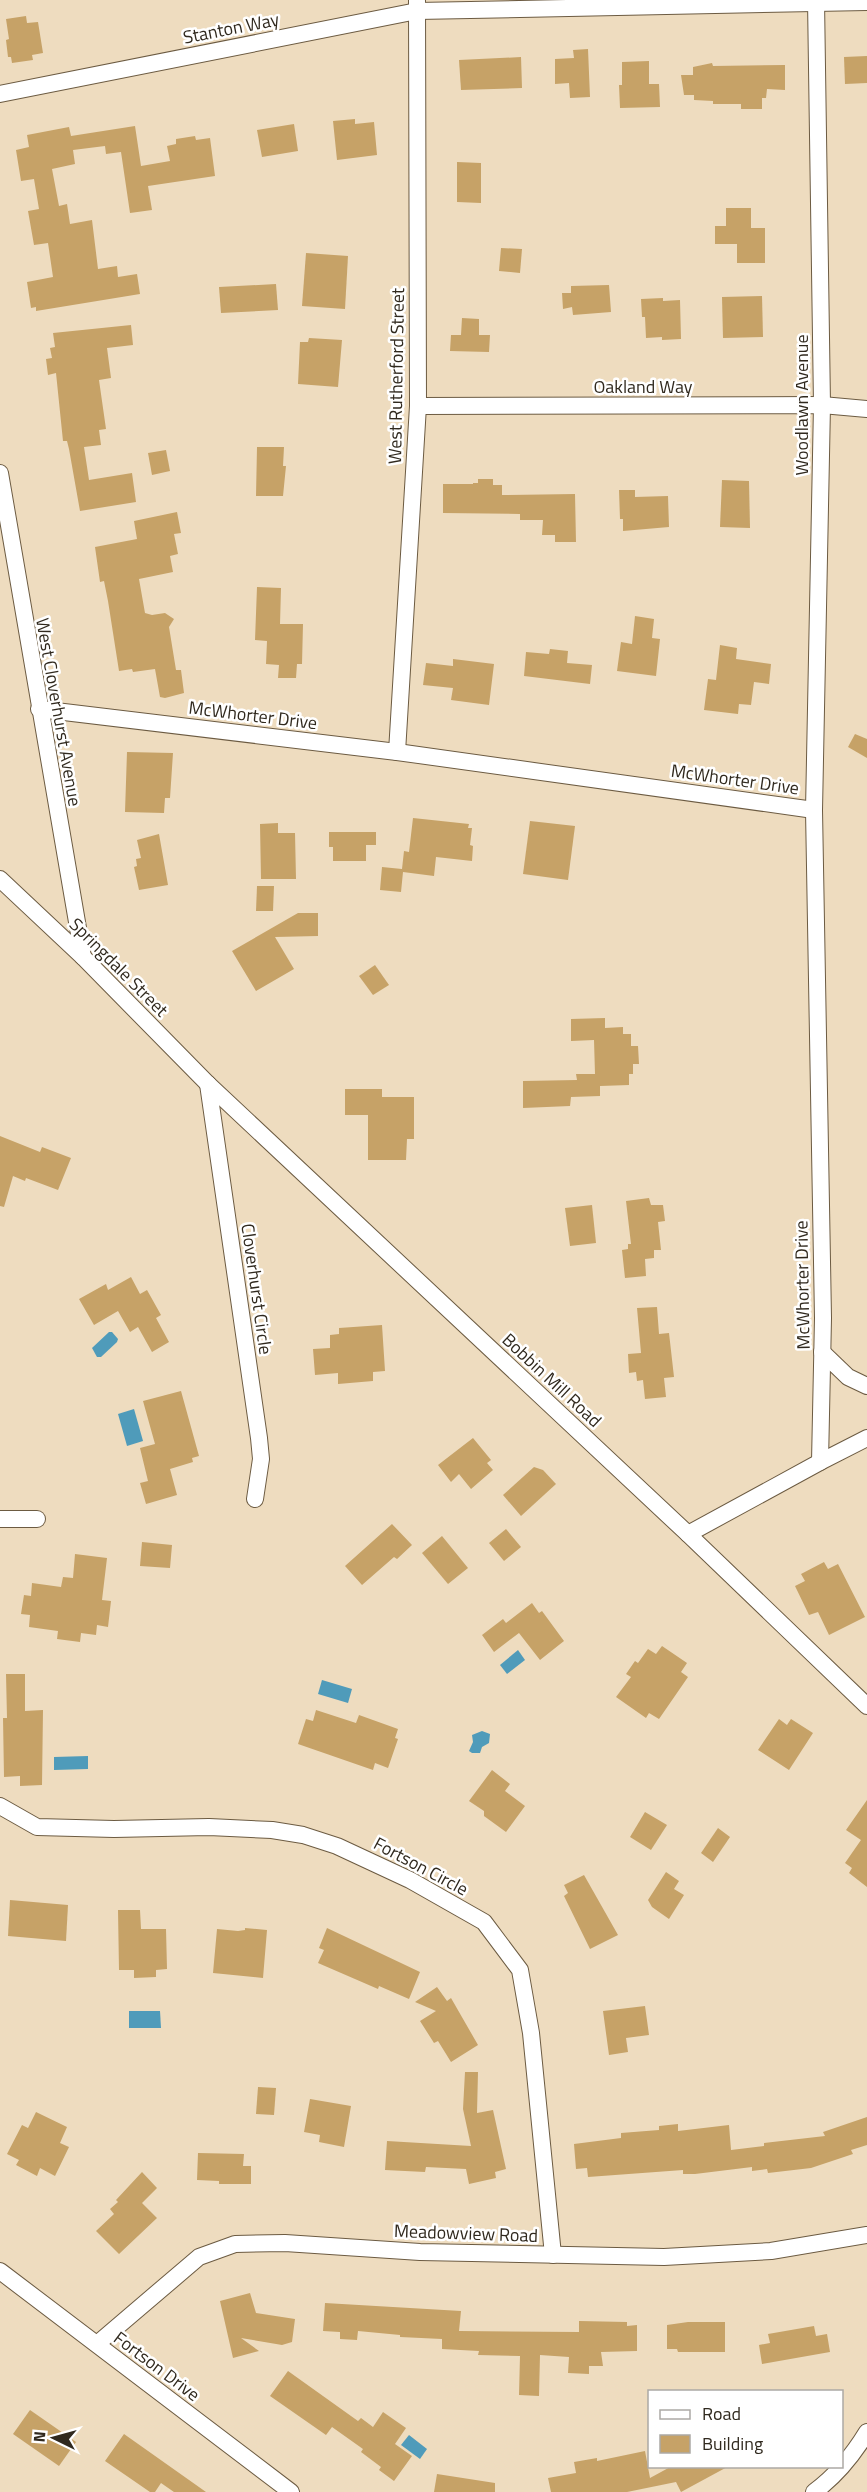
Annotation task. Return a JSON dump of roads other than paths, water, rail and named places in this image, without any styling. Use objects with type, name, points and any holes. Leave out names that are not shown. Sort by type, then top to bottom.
[{"type":"street","name":"Woodlawn Avenue","points":[[814,810],[822,405],[816,1]]},
{"type":"street","name":"Stanton Way","points":[[0,94],[417,6],[867,2]]},
{"type":"street","name":"West Rutherford Street","points":[[397,752],[418,406],[417,6]]},
{"type":"street","name":"Oakland Way","points":[[418,406],[822,405],[867,409]]},
{"type":"street","name":"West Cloverhurst Avenue","points":[[0,473],[83,957]]},
{"type":"street","name":"McWhorter Drive","points":[[39,709],[397,752],[814,810],[822,1352],[820,1462]]},
{"type":"street","name":"Springdale Street","points":[[0,879],[83,957],[208,1084]]},
{"type":"street","name":"Cloverhurst Circle","points":[[208,1084],[259,1438],[261,1459],[255,1499]]},
{"type":"street","name":"Bobbin Mill Road","points":[[208,1084],[688,1534],[867,1706]]},
{"type":"street","points":[[822,1352],[848,1377],[867,1386]]},
{"type":"street","points":[[688,1534],[867,1438]]},
{"type":"street","points":[[0,1519],[37,1519]]},
{"type":"street","name":"Fortson Circle","points":[[0,1806],[37,1827],[220,1828],[272,1830],[303,1835],[337,1846],[410,1880],[484,1922],[520,1970],[531,2033],[553,2255]]},
{"type":"street","name":"Meadowview Road","points":[[97,2344],[199,2257],[235,2244],[285,2243],[420,2252],[664,2257],[716,2255],[866,2239]]},
{"type":"street","name":"Fortson Drive","points":[[0,2271],[291,2492]]},
{"type":"street","points":[[843,2465],[867,2432]]},
{"type":"street","points":[[814,2492],[840,2468]]},
{"type":"water","points":[[109,1332],[112,1332],[118,1339],[117,1342],[101,1357],[97,1357],[92,1348]]},
{"type":"water","points":[[134,1409],[143,1441],[127,1446],[118,1414]]},
{"type":"water","points":[[518,1650],[525,1660],[507,1674],[500,1665]]},
{"type":"water","points":[[322,1680],[352,1689],[348,1703],[318,1694]]},
{"type":"water","points":[[482,1731],[490,1734],[489,1743],[482,1747],[480,1753],[472,1753],[469,1751],[473,1742],[472,1735]]},
{"type":"water","points":[[88,1756],[88,1769],[54,1770],[54,1757]]},
{"type":"water","points":[[129,2011],[160,2011],[161,2028],[129,2028]]},
{"type":"water","points":[[409,2435],[427,2449],[420,2459],[401,2445]]}]
